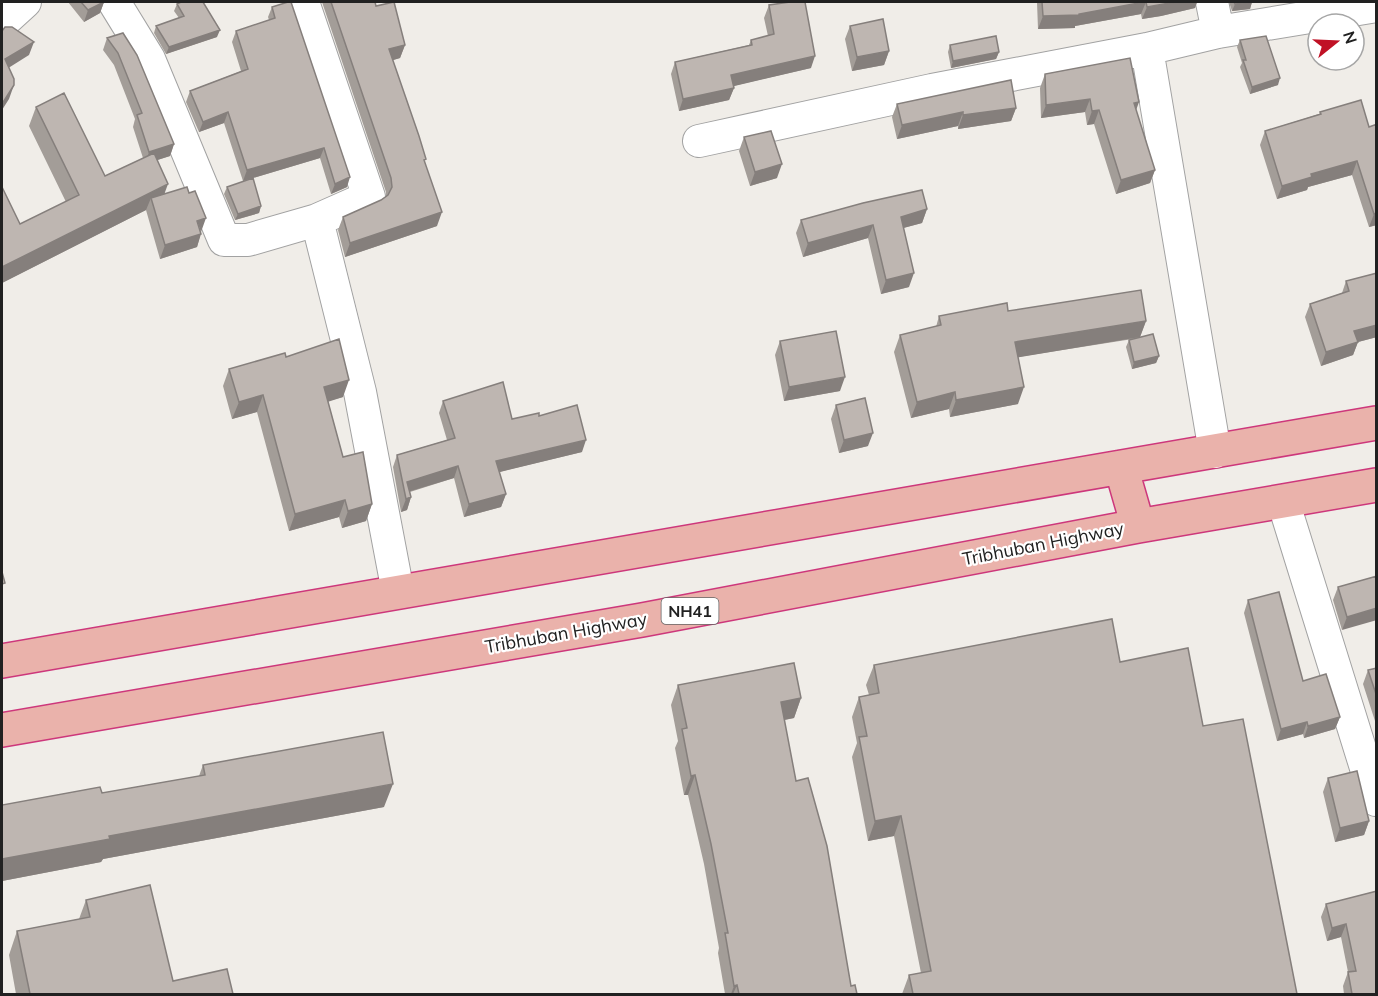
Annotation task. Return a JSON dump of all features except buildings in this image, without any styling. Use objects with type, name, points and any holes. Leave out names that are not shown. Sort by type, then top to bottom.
[{"type":"highway","points":[[2,661],[1377,423]]},
{"type":"highway","points":[[1120,467],[1138,526]]},
{"type":"highway","name":"Tribhuban Highway","points":[[2,730],[642,620],[1138,526],[1377,485]]},
{"type":"street","points":[[2,23],[25,2]]},
{"type":"street","points":[[114,2],[149,58],[224,240],[248,240],[317,220],[369,197],[303,2]]},
{"type":"street","points":[[1212,2],[1218,32]]},
{"type":"street","points":[[699,141],[932,90],[1147,49],[1218,32],[1377,6]]},
{"type":"street","points":[[1147,49],[1215,452]]},
{"type":"street","points":[[317,220],[360,392],[398,592]]},
{"type":"street","points":[[1283,501],[1377,801]]}]
